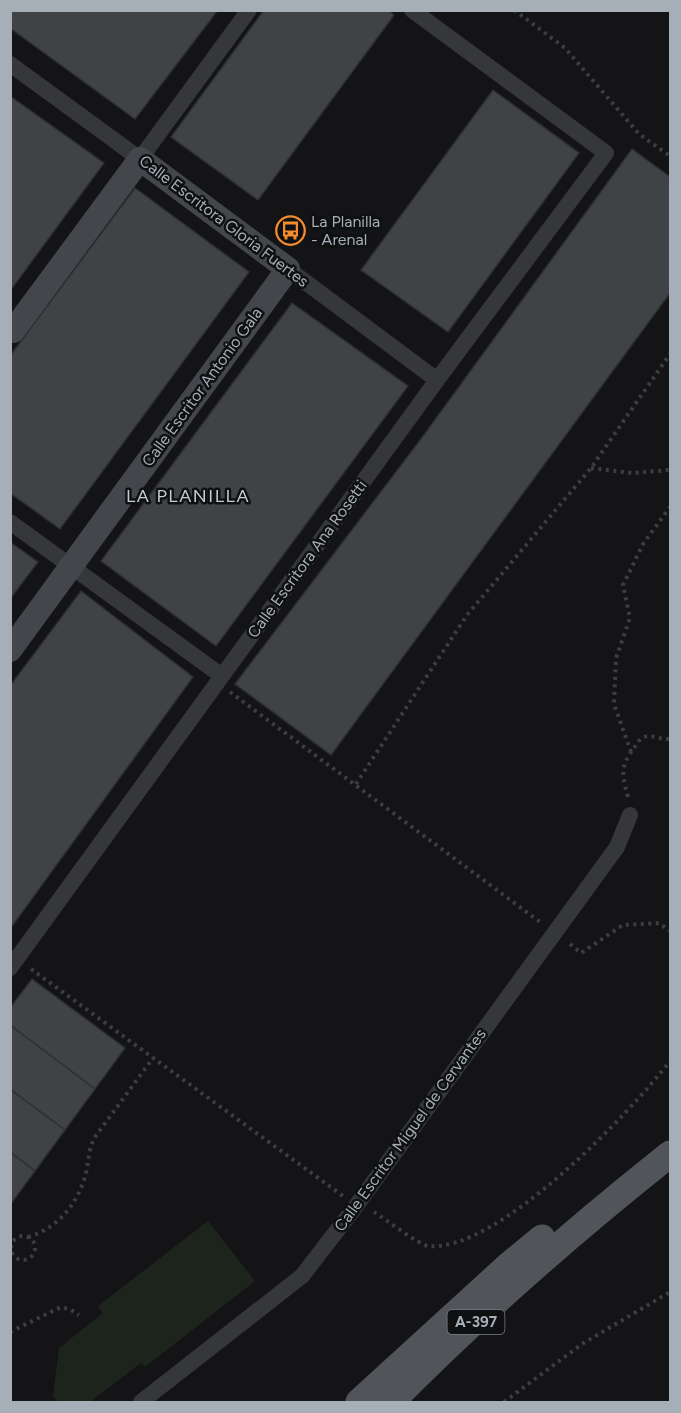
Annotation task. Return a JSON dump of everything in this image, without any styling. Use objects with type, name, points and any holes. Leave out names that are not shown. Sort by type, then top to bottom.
[{"type":"main road","name":"A-397","points":[[391,1402],[562,1243],[670,1154]]},
{"type":"main road","points":[[360,1402],[508,1266],[590,1199],[619,1195]]},
{"type":"main road","points":[[417,1402],[458,1361],[561,1268],[562,1243]]},
{"type":"street","points":[[11,331],[249,10]]},
{"type":"street","name":"Calle Escritora Ana Rosetti","points":[[13,963],[437,380],[606,153],[412,10]]},
{"type":"street","name":"Calle Escritora Gloria Fuertes","points":[[10,64],[437,380]]},
{"type":"street","name":"Calle Escritor Antonio Gala","points":[[10,650],[288,268]]},
{"type":"street","points":[[10,522],[220,680]]},
{"type":"street","name":"Calle Escritor Miguel de Cervantes","points":[[141,1402],[302,1276],[617,847],[630,815]]},
{"type":"path","points":[[514,10],[565,48],[639,134],[670,156]]},
{"type":"path","points":[[356,784],[468,615],[591,468],[670,354]]},
{"type":"path","points":[[591,468],[632,473],[670,470]]},
{"type":"path","points":[[631,752],[614,704],[616,658],[630,618],[623,585],[643,544],[670,507]]},
{"type":"path","points":[[220,680],[581,953],[623,925],[659,923],[670,931]]},
{"type":"path","points":[[630,815],[622,771],[624,765],[641,738],[652,735],[663,740],[670,739]]},
{"type":"path","points":[[13,963],[153,1058],[357,1203],[425,1246],[442,1246],[476,1235],[531,1199],[565,1173],[651,1085],[670,1060]]},
{"type":"path","points":[[28,1237],[36,1247],[34,1253],[25,1261],[18,1260],[11,1253],[11,1243],[15,1238],[21,1236],[35,1235],[64,1217],[78,1194],[86,1174],[90,1146],[95,1137],[153,1058]]},
{"type":"path","points":[[504,1402],[582,1344],[670,1292]]},
{"type":"path","points":[[10,1332],[61,1307],[79,1315]]},
{"type":"shaded area","points":[[208,1221],[255,1281],[145,1367],[141,1363],[90,1402],[58,1402],[53,1396],[59,1348],[103,1313],[98,1306]]},
{"type":"building","points":[[10,10],[218,10],[135,119],[10,28]]},
{"type":"building","points":[[264,10],[388,10],[394,15],[258,200],[171,137]]},
{"type":"building","points":[[493,90],[579,153],[448,332],[361,270]]},
{"type":"building","points":[[10,96],[104,163],[10,291]]},
{"type":"building","points":[[632,149],[670,177],[670,293],[331,755],[235,684],[421,439]]},
{"type":"building","points":[[135,188],[249,272],[60,529],[10,493],[10,356]]},
{"type":"building","points":[[292,303],[408,386],[216,646],[101,561]]},
{"type":"building","points":[[10,542],[38,562],[10,599]]},
{"type":"building","points":[[81,591],[193,677],[10,929],[10,686]]},
{"type":"building","points":[[32,979],[125,1048],[95,1089],[10,1025],[10,1008]]},
{"type":"building","points":[[10,1025],[95,1089],[65,1130],[10,1089]]},
{"type":"building","points":[[10,1089],[65,1130],[35,1171],[10,1152]]},
{"type":"building","points":[[10,1152],[35,1171],[10,1205]]},
{"type":"place","name":"La Planilla - Arenal","points":[[290,230]]},
{"type":"district","name":"LA PLANILLA","points":[[188,496]]}]
